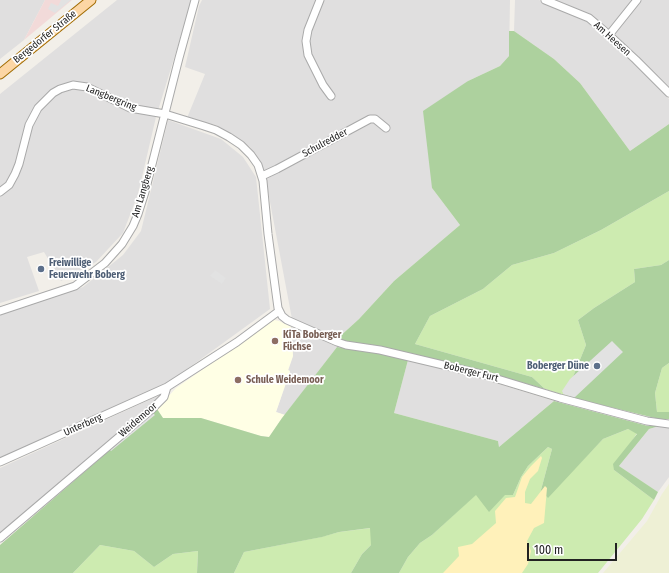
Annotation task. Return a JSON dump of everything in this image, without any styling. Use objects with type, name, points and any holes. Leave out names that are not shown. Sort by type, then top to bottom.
[{"type":"main road","name":"Bergedorfer Straße","points":[[0,74],[91,0]]},
{"type":"street","name":"Am Langberg","points":[[0,311],[75,286],[112,257],[122,244],[133,226],[138,214],[195,0]]},
{"type":"street","points":[[320,0],[308,30],[306,41],[308,55],[323,85],[331,96]]},
{"type":"street","name":"Am Heesen","points":[[548,0],[589,18],[609,35],[669,93]]},
{"type":"street","points":[[609,35],[637,0]]},
{"type":"street","name":"Langbergring","points":[[0,192],[8,185],[16,174],[29,125],[38,108],[53,93],[60,89],[73,85],[87,87],[130,108],[165,114]]},
{"type":"street","points":[[165,114],[216,130],[229,137],[251,155],[258,166],[262,176],[271,257],[279,310]]},
{"type":"street","name":"Schulredder","points":[[262,176],[370,119],[375,120],[386,128]]},
{"type":"street","name":"Weidemoor","points":[[0,538],[152,409],[164,397],[167,387],[237,342],[279,310]]},
{"type":"street","name":"Boberger Furt","points":[[279,310],[282,316],[287,320],[346,345],[380,350],[481,374],[560,398],[647,421],[669,424]]},
{"type":"street","name":"Unterberg","points":[[0,462],[167,387]]},
{"type":"shaded area","points":[[0,0],[45,0],[24,40],[0,59]]},
{"type":"shaded area","points":[[45,0],[72,0],[24,40]]},
{"type":"shaded area","points":[[61,0],[71,0],[55,13],[48,9],[51,3],[58,6]]},
{"type":"shaded area","points":[[117,0],[192,0],[156,117],[138,194],[123,233],[96,262],[61,281],[44,252],[27,257],[39,291],[0,303],[0,94]]},
{"type":"shaded area","points":[[202,0],[510,0],[509,56],[500,66],[468,81],[432,188],[460,225],[394,281],[359,319],[337,339],[292,319],[264,170],[250,147],[216,125],[187,118],[205,74],[185,67],[199,6]]},
{"type":"shaded area","points":[[515,0],[539,0],[589,21],[669,99],[669,124],[630,151],[580,83],[554,59],[514,31]]},
{"type":"shaded area","points":[[554,0],[669,0],[669,91],[591,16]]},
{"type":"shaded area","points":[[168,120],[221,139],[243,157],[256,177],[270,309],[161,388],[0,459],[0,315],[83,287],[123,255],[141,231]]},
{"type":"shaded area","points":[[215,270],[226,278],[222,284],[210,276]]},
{"type":"shaded area","name":"Schule Weidemoor","points":[[274,320],[291,327],[293,356],[288,370],[290,371],[276,412],[285,415],[269,437],[201,418],[163,418],[157,409],[176,388]]},
{"type":"shaded area","points":[[291,327],[337,347],[285,415],[276,412],[290,372],[288,371],[293,356]]},
{"type":"shaded area","name":"Boberger Düne","points":[[612,341],[623,352],[574,398],[563,394],[562,391],[570,379]]},
{"type":"shaded area","points":[[408,360],[482,379],[554,401],[499,447],[498,441],[394,413]]},
{"type":"shaded area","points":[[160,395],[158,400],[0,542],[0,468]]},
{"type":"shaded area","points":[[152,412],[155,415],[111,451],[109,449]]},
{"type":"shaded area","points":[[659,426],[669,428],[669,477],[658,492],[619,466],[649,429]]},
{"type":"shaded area","points":[[669,484],[669,573],[603,573],[647,521]]},
{"type":"green space","points":[[509,31],[514,31],[554,59],[580,83],[630,151],[669,124],[669,191],[601,230],[554,253],[512,265],[483,289],[430,316],[415,344],[532,377],[545,389],[482,371],[337,339],[359,319],[394,281],[460,225],[432,188],[423,111],[468,81],[500,66],[509,56]]},
{"type":"green space","points":[[669,191],[669,260],[661,265],[634,269],[635,282],[578,320],[586,345],[570,384],[573,398],[545,389],[532,377],[415,344],[430,316],[483,289],[512,265],[554,253],[601,230]]},
{"type":"green space","points":[[669,260],[669,363],[662,368],[655,393],[657,412],[669,412],[669,419],[659,419],[573,398],[570,384],[586,345],[578,320],[635,282],[634,269],[661,265]]},
{"type":"green space","points":[[337,347],[378,353],[408,360],[394,413],[498,441],[499,447],[554,401],[648,426],[659,426],[649,429],[619,466],[658,492],[654,500],[614,470],[613,464],[637,434],[628,429],[603,439],[548,498],[541,490],[552,449],[548,447],[528,466],[513,495],[505,495],[489,512],[476,495],[432,535],[420,543],[408,557],[399,573],[351,573],[362,554],[371,545],[370,528],[339,532],[322,537],[244,552],[234,573],[197,573],[198,551],[173,554],[154,567],[134,551],[100,545],[73,573],[0,573],[0,545],[157,409],[163,418],[201,418],[269,437]]},
{"type":"green space","points":[[669,363],[669,412],[657,412],[655,393],[662,368]]},
{"type":"green space","points":[[628,429],[637,433],[614,470],[654,500],[642,519],[598,573],[399,573],[408,557],[420,543],[432,535],[476,494],[513,495],[528,466],[548,447],[552,449],[541,490],[578,465],[603,439]]},
{"type":"green space","points":[[371,528],[371,545],[362,554],[351,573],[234,573],[244,552],[339,532]]},
{"type":"green space","points":[[100,545],[134,551],[154,567],[173,554],[198,551],[197,573],[73,573]]},
{"type":"sand","points":[[541,456],[542,458],[538,471],[530,479],[525,492],[525,503],[531,504],[545,486],[547,488],[544,523],[534,528],[527,541],[531,551],[528,564],[522,573],[443,573],[459,556],[458,547],[472,544],[496,523],[495,511],[506,498],[515,497],[522,477]]},
{"type":"place","name":"Freiwillige Feuerwehr Boberg","points":[[41,269]]},
{"type":"place","name":"KiTa Boberger Füchse","points":[[275,341]]},
{"type":"place","name":"Boberger Düne","points":[[597,366]]},
{"type":"place","name":"Schule Weidemoor","points":[[238,380]]}]
